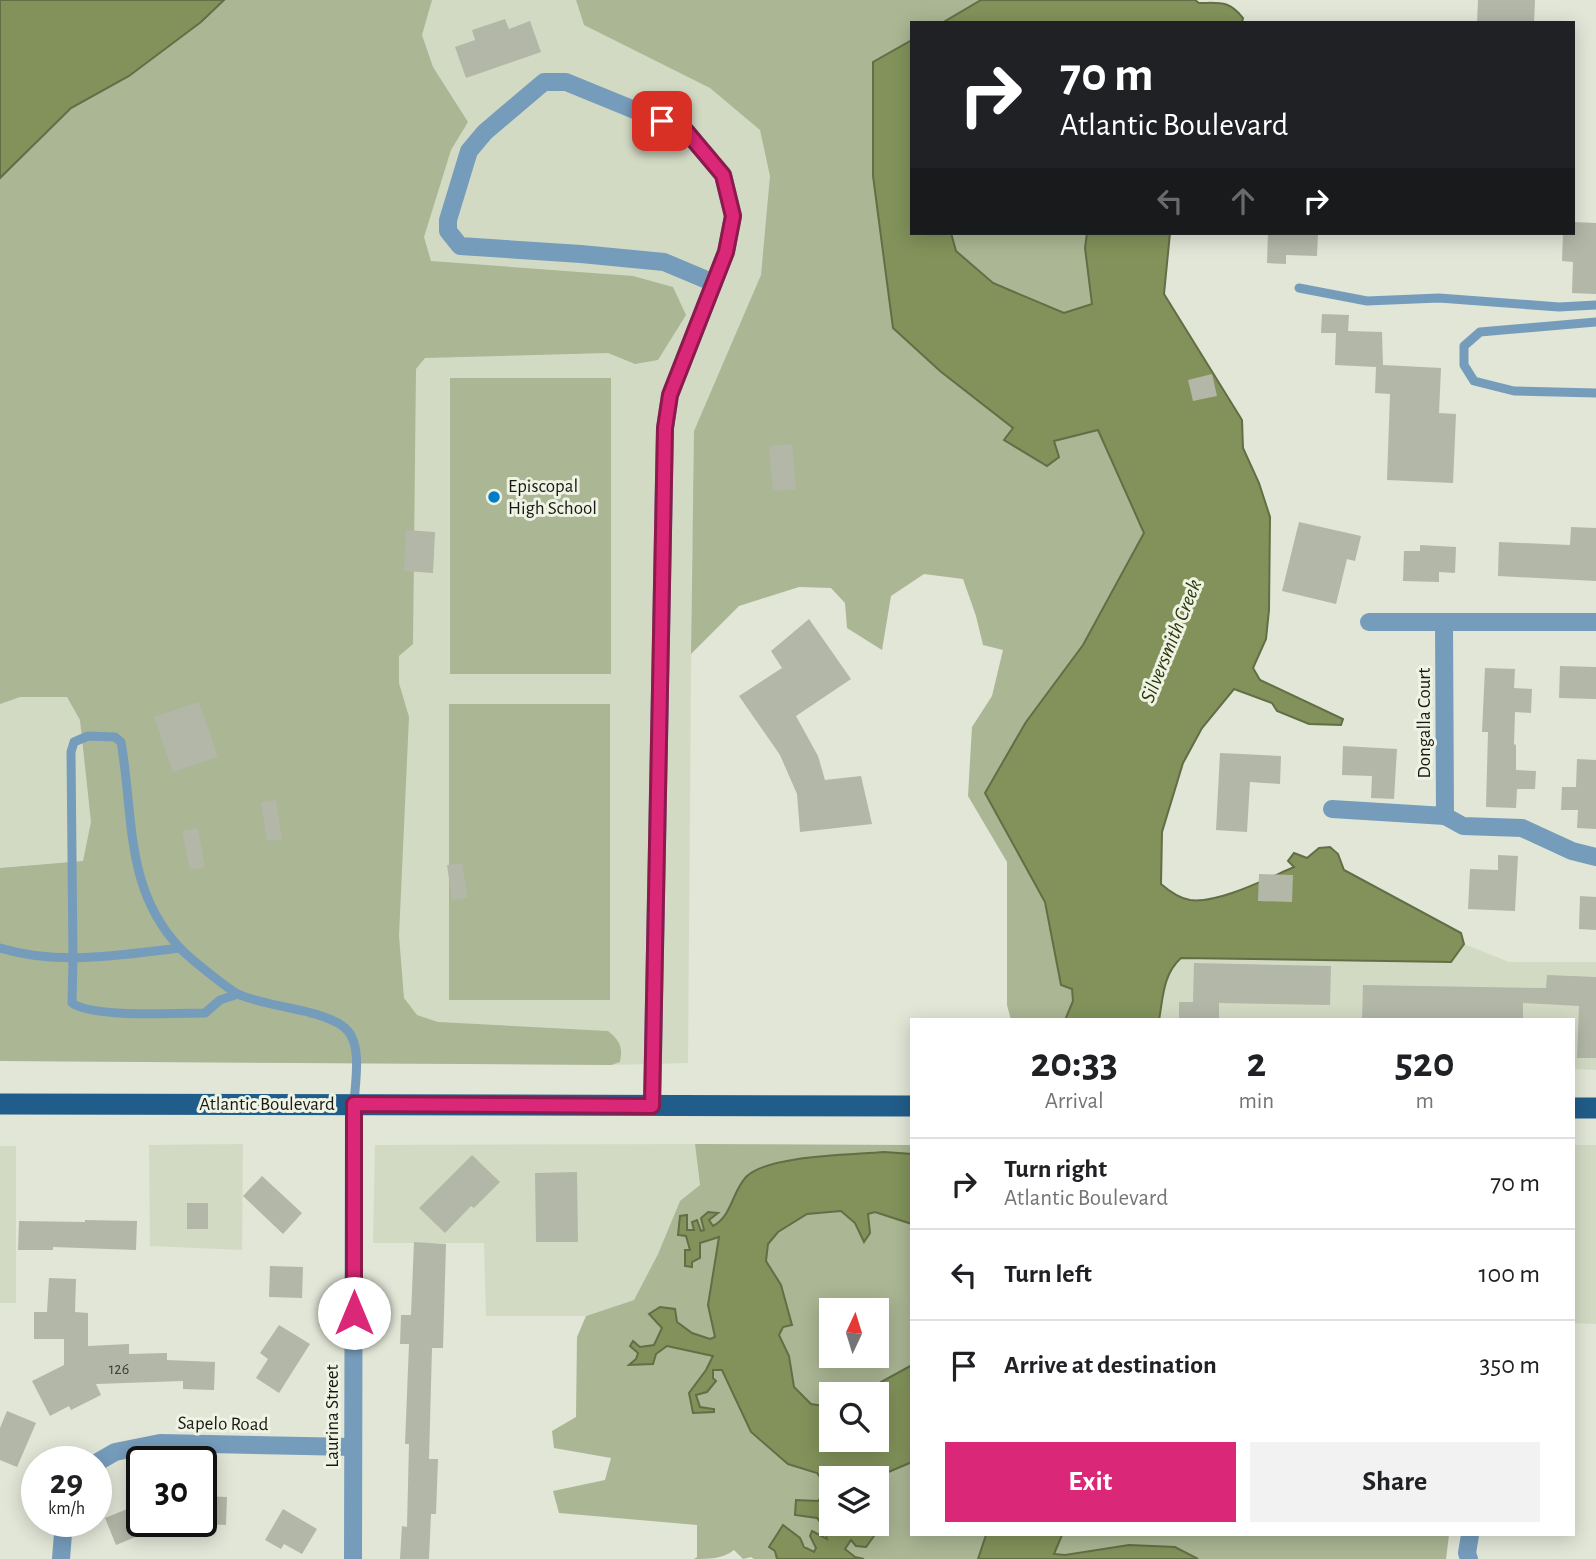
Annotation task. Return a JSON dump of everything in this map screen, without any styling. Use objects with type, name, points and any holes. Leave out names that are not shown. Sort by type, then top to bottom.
[{"type":"main road","name":"Atlantic Boulevard","points":[[0,1104],[910,1107]]},
{"type":"main road","points":[[1575,1108],[1596,1108]]},
{"type":"street","points":[[652,1106],[665,428],[670,395],[714,283],[726,252],[733,216],[723,175],[686,131],[566,82],[544,82],[485,132],[470,151],[448,220],[448,231],[460,246],[664,262],[714,283]]},
{"type":"street","points":[[1369,622],[1596,622]]},
{"type":"street","name":"Dongalla Court","points":[[1444,622],[1445,816]]},
{"type":"street","points":[[1332,810],[1445,816],[1463,825],[1522,828],[1572,851],[1596,857]]},
{"type":"street","name":"Laurina Street","points":[[353,1559],[354,1104]]},
{"type":"street","name":"Sapelo Road","points":[[112,1454],[160,1443],[353,1447]]},
{"type":"street","points":[[1469,1559],[1470,1536]]},
{"type":"street","points":[[61,1559],[63,1537]]},
{"type":"lane","points":[[1298,288],[1367,301],[1439,298],[1559,307],[1596,304]]},
{"type":"lane","points":[[1596,323],[1480,332],[1464,346],[1464,365],[1474,382],[1514,391],[1596,393]]},
{"type":"lane","points":[[238,994],[220,1000],[205,1013],[97,1012],[72,1003],[74,960],[71,752],[74,742],[88,736],[115,737],[121,742],[135,863],[154,913],[180,948],[238,994],[296,1011],[326,1016],[349,1031],[358,1056],[354,1104]]},
{"type":"lane","points":[[0,948],[19,954],[74,960],[180,948]]},
{"type":"shaded area","name":"Episcopal High School","points":[[224,0],[841,0],[692,547],[688,1063],[611,1065],[0,1061],[0,178],[71,108],[129,76],[201,22]]},
{"type":"shaded area","points":[[224,0],[432,0],[422,35],[433,67],[468,122],[451,150],[424,237],[431,261],[633,276],[673,287],[686,315],[658,360],[635,364],[608,353],[425,358],[416,369],[413,644],[399,656],[399,683],[409,717],[399,936],[404,998],[417,1015],[438,1022],[608,1031],[620,1044],[620,1062],[611,1065],[0,1061],[0,868],[83,861],[91,822],[80,720],[67,697],[20,697],[0,704],[0,178],[71,108],[129,76],[201,22]]},
{"type":"shaded area","points":[[576,0],[981,0],[945,21],[910,21],[910,41],[873,63],[873,176],[893,328],[1014,429],[1004,440],[1054,441],[1098,429],[1145,533],[1083,645],[1026,722],[985,793],[1045,902],[1061,984],[1072,988],[1073,1001],[1066,1018],[1010,1018],[1007,1005],[1007,862],[968,796],[972,727],[992,696],[1003,650],[983,645],[963,579],[924,574],[891,596],[882,650],[847,628],[845,603],[831,588],[799,587],[739,606],[691,654],[694,431],[761,275],[770,176],[760,130],[710,88],[584,25]]},
{"type":"shaded area","points":[[952,235],[1087,235],[1085,248],[1092,304],[1064,313],[993,283],[956,251]]},
{"type":"shaded area","points":[[450,378],[611,378],[611,674],[450,674]]},
{"type":"shaded area","points":[[449,704],[610,704],[610,1000],[449,1000]]},
{"type":"shaded area","points":[[1464,944],[1509,962],[1596,962],[1596,1070],[1575,1069],[1575,1018],[1159,1018],[1167,979],[1172,966],[1181,958],[1451,962]]},
{"type":"shaded area","points":[[243,1144],[242,1250],[150,1246],[149,1145]]},
{"type":"shaded area","points":[[695,1144],[700,1185],[680,1202],[658,1254],[634,1300],[586,1316],[486,1316],[484,1243],[373,1243],[375,1145]]},
{"type":"shaded area","points":[[695,1144],[910,1145],[910,1154],[884,1152],[780,1162],[752,1174],[723,1218],[713,1226],[709,1220],[715,1215],[708,1212],[705,1230],[701,1232],[697,1221],[694,1230],[686,1230],[692,1262],[700,1243],[719,1236],[708,1305],[715,1337],[711,1339],[692,1333],[677,1322],[663,1328],[654,1345],[640,1347],[636,1359],[630,1364],[652,1364],[656,1354],[667,1345],[713,1356],[689,1393],[693,1413],[714,1409],[700,1407],[696,1395],[715,1381],[713,1370],[722,1370],[751,1433],[788,1464],[817,1473],[819,1500],[797,1500],[795,1514],[819,1521],[819,1536],[826,1536],[827,1539],[814,1553],[791,1533],[775,1550],[777,1559],[743,1559],[734,1550],[720,1557],[694,1559],[697,1557],[697,1525],[559,1513],[553,1491],[605,1480],[611,1458],[554,1448],[552,1431],[576,1417],[577,1337],[586,1316],[634,1300],[658,1254],[680,1201],[700,1185]]},
{"type":"shaded area","points":[[1575,1145],[1596,1145],[1596,1324],[1575,1323]]},
{"type":"shaded area","points":[[0,1146],[16,1146],[16,1303],[0,1303]]},
{"type":"shaded area","points":[[841,1211],[870,1233],[868,1214],[875,1212],[910,1223],[910,1366],[881,1382],[819,1382],[819,1405],[811,1404],[794,1387],[789,1356],[779,1335],[783,1327],[792,1325],[766,1261],[768,1244],[778,1232],[807,1214]]},
{"type":"shaded area","points":[[910,1463],[910,1536],[986,1536],[978,1559],[864,1559],[855,1557],[844,1549],[851,1540],[889,1536],[889,1472]]},
{"type":"shaded area","points":[[1062,1536],[1449,1536],[1446,1559],[1198,1559],[1175,1547],[1054,1554]]},
{"type":"water","points":[[0,0],[224,0],[201,22],[129,76],[71,108],[0,178]]},
{"type":"water","points":[[981,0],[1195,0],[1199,3],[1228,5],[1243,18],[1242,21],[945,21]]},
{"type":"water","name":"Silversmith Creek","points":[[910,41],[910,235],[952,235],[956,251],[993,283],[1064,313],[1092,304],[1085,248],[1087,235],[1170,235],[1164,294],[1242,420],[1243,448],[1259,483],[1270,517],[1266,639],[1253,668],[1260,680],[1343,719],[1341,725],[1309,724],[1277,711],[1272,703],[1234,689],[1202,728],[1183,763],[1162,832],[1161,884],[1186,899],[1214,898],[1294,867],[1288,861],[1294,853],[1307,858],[1319,848],[1330,847],[1338,854],[1344,870],[1461,933],[1464,944],[1451,962],[1181,958],[1167,979],[1159,1018],[1066,1018],[1073,1001],[1072,989],[1061,985],[1045,902],[985,793],[1026,722],[1083,645],[1144,533],[1098,430],[1054,441],[1059,457],[1047,466],[1004,440],[1013,428],[940,371],[893,328],[873,176],[873,62]]},
{"type":"water","points":[[884,1152],[910,1154],[910,1223],[875,1212],[868,1214],[870,1233],[864,1242],[855,1223],[841,1211],[807,1214],[778,1232],[768,1244],[766,1261],[781,1285],[792,1325],[783,1327],[779,1335],[789,1356],[794,1387],[811,1404],[819,1405],[819,1452],[889,1452],[889,1382],[881,1382],[910,1366],[910,1463],[889,1472],[889,1466],[819,1466],[819,1476],[788,1464],[751,1432],[722,1370],[713,1370],[713,1378],[716,1381],[707,1392],[696,1395],[700,1407],[714,1409],[714,1412],[693,1413],[689,1393],[713,1356],[667,1346],[656,1354],[653,1364],[629,1365],[638,1353],[630,1346],[633,1341],[640,1347],[654,1345],[662,1328],[649,1314],[660,1307],[675,1309],[677,1322],[692,1333],[710,1339],[715,1337],[708,1305],[719,1237],[700,1243],[700,1258],[692,1262],[692,1267],[685,1266],[685,1250],[690,1250],[686,1236],[678,1235],[680,1216],[687,1215],[687,1230],[694,1230],[692,1222],[697,1220],[701,1231],[704,1230],[701,1218],[708,1212],[718,1213],[709,1220],[713,1226],[724,1216],[746,1177],[772,1164]]},
{"type":"water","points":[[796,1500],[818,1501],[819,1521],[795,1515]]},
{"type":"water","points":[[783,1525],[800,1538],[804,1547],[814,1552],[816,1548],[810,1536],[812,1531],[827,1539],[826,1536],[874,1536],[866,1547],[856,1546],[851,1540],[845,1549],[855,1557],[864,1559],[777,1559],[775,1551],[769,1547]]},
{"type":"water","points":[[986,1536],[1062,1536],[1054,1554],[1065,1555],[1129,1545],[1175,1547],[1198,1559],[978,1559]]},
{"type":"building","points":[[1478,0],[1535,0],[1534,21],[1477,21]]},
{"type":"building","points":[[505,19],[509,29],[530,21],[541,52],[466,78],[455,47],[475,40],[472,30]]},
{"type":"building","points":[[1575,222],[1596,223],[1596,294],[1572,293],[1573,262],[1562,261],[1563,235],[1575,235]]},
{"type":"building","points":[[1268,235],[1318,235],[1317,256],[1286,255],[1286,264],[1267,263]]},
{"type":"building","points":[[1322,314],[1349,315],[1348,331],[1382,332],[1383,365],[1441,368],[1439,413],[1456,414],[1453,483],[1387,480],[1390,394],[1375,393],[1376,367],[1335,365],[1336,333],[1321,333]]},
{"type":"building","points":[[1212,374],[1217,396],[1193,401],[1188,380]]},
{"type":"building","points":[[792,444],[796,489],[773,491],[769,446]]},
{"type":"building","points":[[1299,522],[1361,536],[1355,561],[1347,559],[1336,604],[1282,591]]},
{"type":"building","points":[[1571,527],[1596,528],[1596,581],[1498,576],[1499,542],[1570,545]]},
{"type":"building","points":[[406,530],[435,532],[433,573],[404,571]]},
{"type":"building","points":[[1420,545],[1456,547],[1455,573],[1439,572],[1439,582],[1403,581],[1404,551],[1420,551]]},
{"type":"building","points":[[809,619],[851,679],[796,716],[818,756],[825,780],[861,776],[872,824],[800,832],[797,794],[780,755],[739,696],[782,668],[771,651]]},
{"type":"building","points":[[1560,666],[1596,667],[1596,699],[1559,698]]},
{"type":"building","points":[[1485,668],[1515,669],[1514,688],[1532,689],[1531,713],[1515,712],[1514,744],[1516,770],[1536,771],[1535,789],[1517,789],[1516,808],[1486,807],[1488,732],[1482,732]]},
{"type":"building","points":[[199,702],[218,757],[173,772],[154,717]]},
{"type":"building","points":[[1343,746],[1397,749],[1394,799],[1371,798],[1372,776],[1342,775]]},
{"type":"building","points":[[1220,753],[1281,756],[1280,784],[1250,782],[1247,832],[1216,830]]},
{"type":"building","points":[[1577,759],[1596,760],[1596,829],[1577,828],[1578,810],[1561,810],[1562,787],[1576,787]]},
{"type":"building","points":[[276,800],[282,839],[267,841],[261,802]]},
{"type":"building","points":[[198,828],[205,867],[190,870],[182,831]]},
{"type":"building","points":[[1498,855],[1518,856],[1515,911],[1468,909],[1470,869],[1498,870]]},
{"type":"building","points":[[462,863],[468,898],[452,900],[447,865]]},
{"type":"building","points":[[1259,874],[1293,875],[1292,902],[1258,901]]},
{"type":"building","points":[[1580,896],[1596,897],[1596,930],[1579,929]]},
{"type":"building","points":[[1194,963],[1331,966],[1330,1005],[1219,1003],[1219,1018],[1179,1018],[1179,1002],[1193,1002]]},
{"type":"building","points":[[1547,975],[1596,977],[1596,1058],[1577,1058],[1579,1006],[1523,1003],[1523,1018],[1362,1018],[1363,985],[1546,988]]},
{"type":"building","points":[[472,1155],[500,1182],[474,1208],[471,1206],[445,1233],[419,1208]]},
{"type":"building","points":[[577,1172],[578,1242],[536,1242],[535,1173]]},
{"type":"building","points":[[262,1176],[302,1213],[283,1234],[243,1196]]},
{"type":"building","points":[[187,1203],[208,1203],[208,1229],[187,1229]]},
{"type":"building","points":[[19,1221],[137,1221],[136,1250],[53,1247],[53,1250],[18,1250]]},
{"type":"building","points":[[414,1242],[446,1244],[443,1348],[432,1348],[429,1459],[438,1459],[436,1514],[431,1514],[429,1559],[400,1559],[402,1526],[407,1527],[409,1444],[405,1444],[409,1344],[400,1344],[401,1315],[411,1315]]},
{"type":"building","points":[[270,1266],[303,1267],[302,1298],[269,1297]]},
{"type":"building","points":[[49,1278],[76,1279],[75,1312],[88,1313],[88,1346],[129,1344],[129,1354],[167,1353],[167,1360],[215,1362],[214,1390],[183,1389],[183,1381],[96,1384],[101,1395],[71,1410],[69,1406],[50,1416],[32,1381],[64,1365],[64,1339],[34,1339],[34,1312],[47,1312]]},
{"type":"building","points":[[279,1325],[310,1344],[279,1393],[256,1378],[268,1359],[260,1353]]},
{"type":"building","points":[[7,1411],[36,1423],[26,1446],[21,1446],[21,1458],[17,1467],[0,1460],[0,1428]]},
{"type":"building","points":[[217,1497],[227,1497],[226,1525],[217,1525]]},
{"type":"building","points":[[126,1509],[126,1537],[135,1537],[116,1545],[112,1535],[112,1515]]},
{"type":"building","points":[[283,1509],[317,1529],[302,1554],[284,1544],[281,1549],[265,1540]]},
{"type":"place","name":"Episcopal High School","points":[[494,497]]},
{"type":"route","points":[[354,1313],[354,1104],[652,1106],[665,428],[670,395],[726,252],[733,216],[723,175],[686,131],[662,121]]}]
